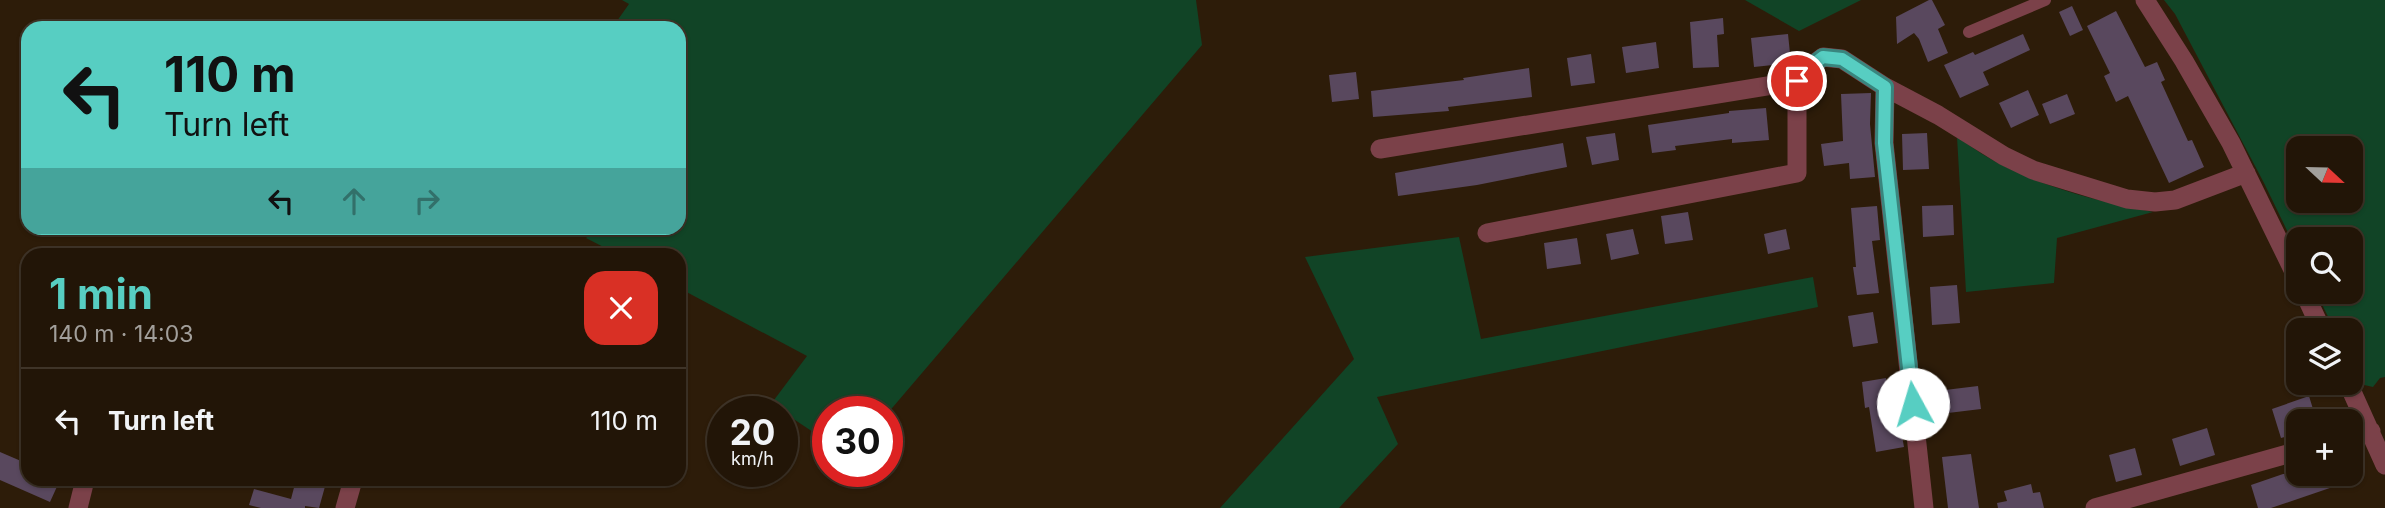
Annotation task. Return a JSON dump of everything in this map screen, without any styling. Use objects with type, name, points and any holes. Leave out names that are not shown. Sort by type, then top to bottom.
[{"type":"street","points":[[2145,0],[2184,61],[2246,173],[2286,255]]},
{"type":"street","points":[[1487,233],[1797,173],[1797,81],[1823,57],[1842,59],[1885,87],[2033,170],[2127,199],[2155,202],[2175,200],[2246,173]]},
{"type":"street","points":[[1380,149],[1797,81]]},
{"type":"street","points":[[1885,87],[1884,143],[1924,508]]},
{"type":"street","points":[[2354,395],[2385,465]]},
{"type":"street","points":[[2363,433],[2371,431]]},
{"type":"street","points":[[2095,508],[2286,455]]},
{"type":"street","points":[[78,508],[84,486]]},
{"type":"street","points":[[345,508],[351,486]]},
{"type":"lane","points":[[1969,32],[2045,0]]},
{"type":"green space","points":[[622,0],[1196,0],[1202,45],[902,396],[812,396],[812,431],[798,422],[798,396],[777,396],[807,356],[686,292],[686,248],[605,248],[586,238],[589,235],[686,235],[686,21],[617,21],[629,4]]},
{"type":"green space","points":[[1745,0],[1861,0],[1799,31]]},
{"type":"green space","points":[[2164,0],[2385,0],[2385,377],[2380,378],[2373,387],[2363,385],[2363,318],[2329,318],[2322,304],[2363,304],[2363,227],[2286,228],[2175,14]]},
{"type":"green space","points":[[1957,137],[1995,161],[2043,183],[2153,212],[2057,238],[2054,283],[1966,292]]},
{"type":"green space","points":[[1459,237],[1481,339],[1813,277],[1818,307],[1377,397],[1398,444],[1339,508],[1220,508],[1354,359],[1305,257]]},
{"type":"building","points":[[1932,0],[1945,25],[1938,29],[1948,53],[1928,62],[1914,33],[1897,44],[1896,17]]},
{"type":"building","points":[[2072,6],[2083,30],[2070,36],[2059,12]]},
{"type":"building","points":[[2116,11],[2145,67],[2157,62],[2165,80],[2161,82],[2188,141],[2192,140],[2204,167],[2169,183],[2128,96],[2116,102],[2104,76],[2110,73],[2087,26]]},
{"type":"building","points":[[1723,18],[1724,34],[1717,35],[1719,67],[1693,68],[1690,22]]},
{"type":"building","points":[[1788,34],[1791,63],[1754,67],[1751,38]]},
{"type":"building","points":[[2023,34],[2030,50],[1983,72],[1989,85],[1960,98],[1944,65]]},
{"type":"building","points":[[1656,42],[1659,68],[1626,73],[1622,47]]},
{"type":"building","points":[[1591,54],[1595,83],[1571,86],[1567,58]]},
{"type":"building","points":[[1529,68],[1532,97],[1448,107],[1449,111],[1373,117],[1371,91],[1464,80],[1463,78]]},
{"type":"building","points":[[1356,72],[1359,99],[1332,102],[1329,75]]},
{"type":"building","points":[[2028,90],[2039,115],[2011,128],[1999,103]]},
{"type":"building","points":[[1871,93],[1870,124],[1875,177],[1850,179],[1849,163],[1824,166],[1821,144],[1843,141],[1841,94]]},
{"type":"building","points":[[2067,94],[2075,114],[2050,124],[2042,104]]},
{"type":"building","points":[[1766,108],[1769,140],[1732,143],[1732,139],[1675,146],[1676,150],[1652,153],[1648,125],[1729,111]]},
{"type":"building","points":[[1615,133],[1619,160],[1592,165],[1586,137]]},
{"type":"building","points":[[1927,133],[1929,169],[1903,170],[1902,134]]},
{"type":"building","points":[[1563,143],[1567,167],[1477,185],[1398,196],[1395,173]]},
{"type":"building","points":[[1953,205],[1954,235],[1923,237],[1922,206]]},
{"type":"building","points":[[1877,206],[1880,240],[1872,241],[1879,293],[1857,295],[1851,208]]},
{"type":"building","points":[[1688,212],[1693,240],[1665,244],[1661,216]]},
{"type":"building","points":[[1633,229],[1639,254],[1611,260],[1606,234]]},
{"type":"building","points":[[1786,229],[1790,249],[1768,254],[1764,234]]},
{"type":"building","points":[[1577,238],[1581,264],[1547,269],[1544,243]]},
{"type":"building","points":[[1957,285],[1960,323],[1932,325],[1930,287]]},
{"type":"building","points":[[1873,312],[1878,343],[1853,347],[1848,316]]},
{"type":"building","points":[[1886,378],[1891,420],[1899,419],[1904,447],[1876,452],[1869,407],[1865,408],[1862,382]]},
{"type":"building","points":[[1978,386],[1981,409],[1948,413],[1945,390]]},
{"type":"building","points":[[2309,396],[2313,409],[2286,409],[2286,437],[2281,438],[2272,409]]},
{"type":"building","points":[[2207,428],[2215,455],[2180,466],[2172,439]]},
{"type":"building","points":[[2135,448],[2142,475],[2116,482],[2109,455]]},
{"type":"building","points":[[0,452],[21,461],[21,486],[57,486],[50,502],[0,480]]},
{"type":"building","points":[[1971,454],[1979,508],[1948,508],[1942,457]]},
{"type":"building","points":[[2286,474],[2286,486],[2336,486],[2271,508],[2258,508],[2251,485]]},
{"type":"building","points":[[2031,484],[2033,493],[2040,492],[2044,508],[1998,508],[1997,503],[2007,501],[2004,491]]},
{"type":"building","points":[[294,486],[325,486],[319,508],[261,508],[249,505],[254,489],[291,499]]},
{"type":"route","points":[[1797,81],[1823,57],[1842,59],[1885,87],[1884,143],[1913,404]]}]
